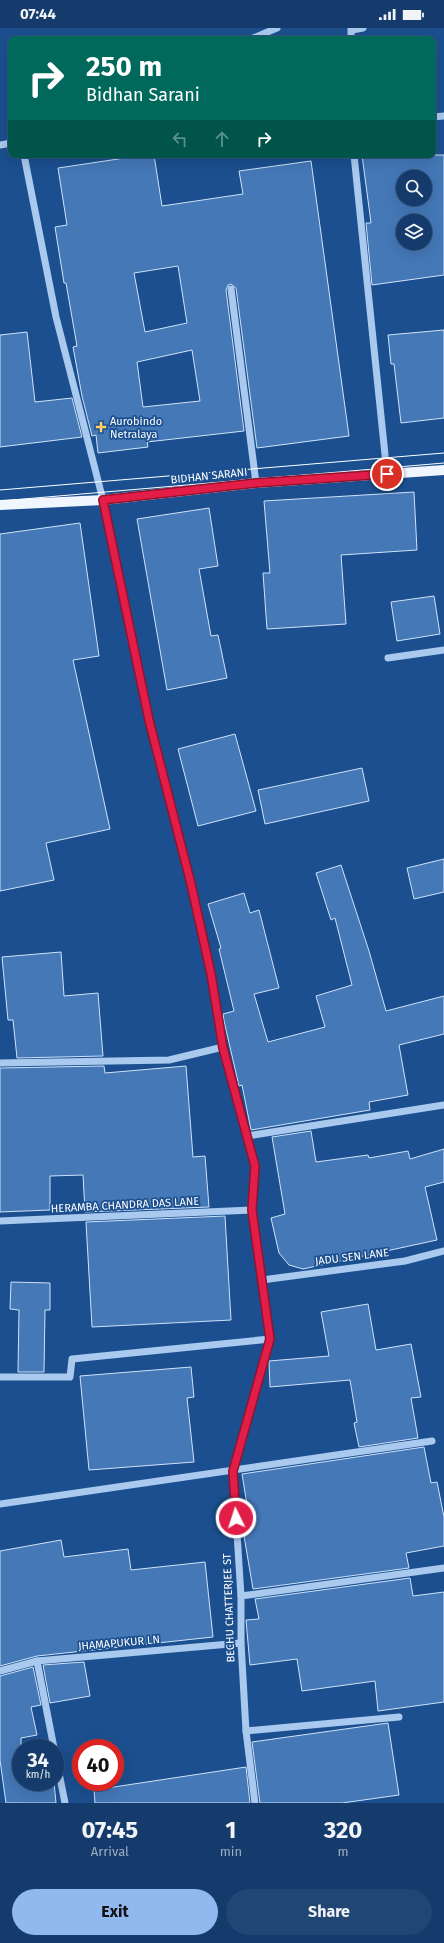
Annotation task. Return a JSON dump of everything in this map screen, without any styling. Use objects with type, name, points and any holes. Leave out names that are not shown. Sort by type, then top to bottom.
[{"type":"main road","name":"BIDHAN SARANI","points":[[0,505],[103,500],[256,483],[444,470]]},
{"type":"street","points":[[258,36],[277,28]]},
{"type":"street","points":[[351,29],[362,28]]},
{"type":"street","name":"BECHU CHATTERJEE ST","points":[[25,158],[56,317],[103,500],[149,720],[189,876],[211,974],[223,1048],[255,1166],[252,1210],[270,1339],[233,1471],[241,1596],[241,1643],[246,1731],[255,1803]]},
{"type":"street","points":[[354,158],[387,474]]},
{"type":"street","points":[[231,289],[256,483]]},
{"type":"street","points":[[388,658],[444,650]]},
{"type":"street","points":[[0,1063],[169,1060],[223,1048]]},
{"type":"street","points":[[247,1136],[444,1105]]},
{"type":"street","name":"HERAMBA CHANDRA DAS LANE","points":[[0,1221],[252,1210]]},
{"type":"street","name":"JADU SEN LANE","points":[[262,1280],[405,1261],[444,1250]]},
{"type":"street","points":[[0,1377],[70,1377],[72,1359],[270,1339]]},
{"type":"street","points":[[0,1504],[432,1441]]},
{"type":"street","points":[[241,1596],[444,1568]]},
{"type":"street","name":"JHAMAPUKUR LN","points":[[0,1671],[37,1661],[241,1643]]},
{"type":"street","points":[[37,1661],[52,1739]]},
{"type":"street","points":[[246,1731],[399,1717]]},
{"type":"street","points":[[63,1791],[65,1803]]},
{"type":"building","points":[[436,155],[444,155],[444,275],[372,285],[366,223],[371,223],[362,158],[436,158]]},
{"type":"building","points":[[125,158],[154,158],[162,206],[243,194],[239,171],[311,161],[349,436],[257,448],[236,288],[231,284],[228,285],[226,290],[244,431],[147,442],[148,447],[98,453],[96,435],[92,436],[82,396],[73,347],[77,346],[66,283],[64,283],[55,227],[67,225],[58,168]],"holes":[[[178,266],[187,323],[145,332],[134,273]],[[192,350],[200,401],[143,407],[137,362]]]},
{"type":"building","points":[[444,330],[444,418],[401,423],[394,364],[391,364],[388,335]]},
{"type":"building","points":[[27,332],[35,402],[72,398],[82,437],[0,447],[0,335]]},
{"type":"building","points":[[414,492],[417,550],[341,555],[346,624],[267,629],[263,573],[270,573],[264,501]]},
{"type":"building","points":[[209,508],[218,566],[199,569],[211,636],[218,635],[227,678],[167,690],[137,519]]},
{"type":"building","points":[[80,523],[99,656],[73,660],[110,829],[46,843],[54,880],[0,891],[0,534]]},
{"type":"building","points":[[434,596],[440,634],[397,641],[391,602]]},
{"type":"building","points":[[235,734],[256,811],[198,826],[178,749]]},
{"type":"building","points":[[362,768],[369,801],[265,824],[258,790]]},
{"type":"building","points":[[444,859],[444,892],[414,899],[407,868]]},
{"type":"building","points":[[341,865],[369,951],[386,1011],[444,996],[444,1034],[399,1045],[408,1095],[369,1102],[370,1110],[251,1130],[242,1085],[239,1086],[224,1021],[223,1014],[234,1011],[219,949],[221,948],[208,904],[244,893],[250,913],[259,910],[279,988],[254,994],[268,1042],[325,1027],[316,996],[352,985],[335,918],[331,920],[316,873]]},
{"type":"building","points":[[61,952],[64,996],[98,993],[103,1056],[17,1058],[13,1020],[8,1020],[2,957]]},
{"type":"building","points":[[104,1066],[105,1073],[186,1066],[193,1157],[205,1156],[209,1207],[85,1212],[83,1175],[50,1176],[50,1210],[0,1212],[0,1068]]},
{"type":"building","points":[[311,1131],[316,1162],[368,1155],[369,1158],[408,1151],[410,1159],[444,1149],[444,1182],[425,1187],[437,1240],[303,1269],[289,1265],[279,1253],[271,1218],[285,1214],[272,1137]]},
{"type":"building","points":[[225,1216],[231,1320],[92,1327],[86,1222]]},
{"type":"building","points":[[11,1282],[50,1283],[50,1310],[45,1310],[44,1372],[18,1372],[19,1310],[10,1309]]},
{"type":"building","points":[[368,1304],[376,1350],[411,1344],[421,1397],[411,1398],[418,1438],[359,1447],[354,1423],[357,1422],[350,1380],[270,1387],[269,1361],[329,1356],[321,1312]]},
{"type":"building","points":[[191,1367],[194,1397],[187,1398],[194,1462],[89,1470],[80,1376]]},
{"type":"building","points":[[424,1447],[431,1483],[437,1482],[444,1517],[444,1546],[406,1553],[409,1568],[253,1589],[242,1524],[250,1523],[242,1474]]},
{"type":"building","points":[[61,1540],[64,1557],[128,1549],[131,1570],[205,1562],[213,1637],[37,1656],[0,1666],[0,1551]]},
{"type":"building","points":[[410,1578],[413,1596],[444,1592],[444,1702],[378,1711],[375,1681],[302,1691],[297,1659],[250,1665],[246,1620],[259,1619],[255,1599]]},
{"type":"building","points":[[84,1662],[90,1696],[50,1703],[43,1665]]},
{"type":"building","points":[[33,1667],[41,1705],[31,1707],[37,1735],[21,1739],[12,1739],[12,1791],[55,1791],[56,1803],[6,1803],[0,1760],[0,1676]]},
{"type":"building","points":[[388,1723],[399,1795],[342,1803],[260,1803],[252,1742]]},
{"type":"building","points":[[246,1767],[250,1803],[95,1803],[94,1791],[124,1791],[124,1785]]},
{"type":"tram line","points":[[0,490],[444,453]]},
{"type":"tram line","points":[[0,501],[444,463]]},
{"type":"place","name":"Aurobindo Netralaya","points":[[101,427]]},
{"type":"route","points":[[236,1518],[233,1471],[270,1339],[252,1210],[255,1166],[223,1048],[211,974],[191,884],[149,720],[103,500],[256,483],[387,474]]}]
